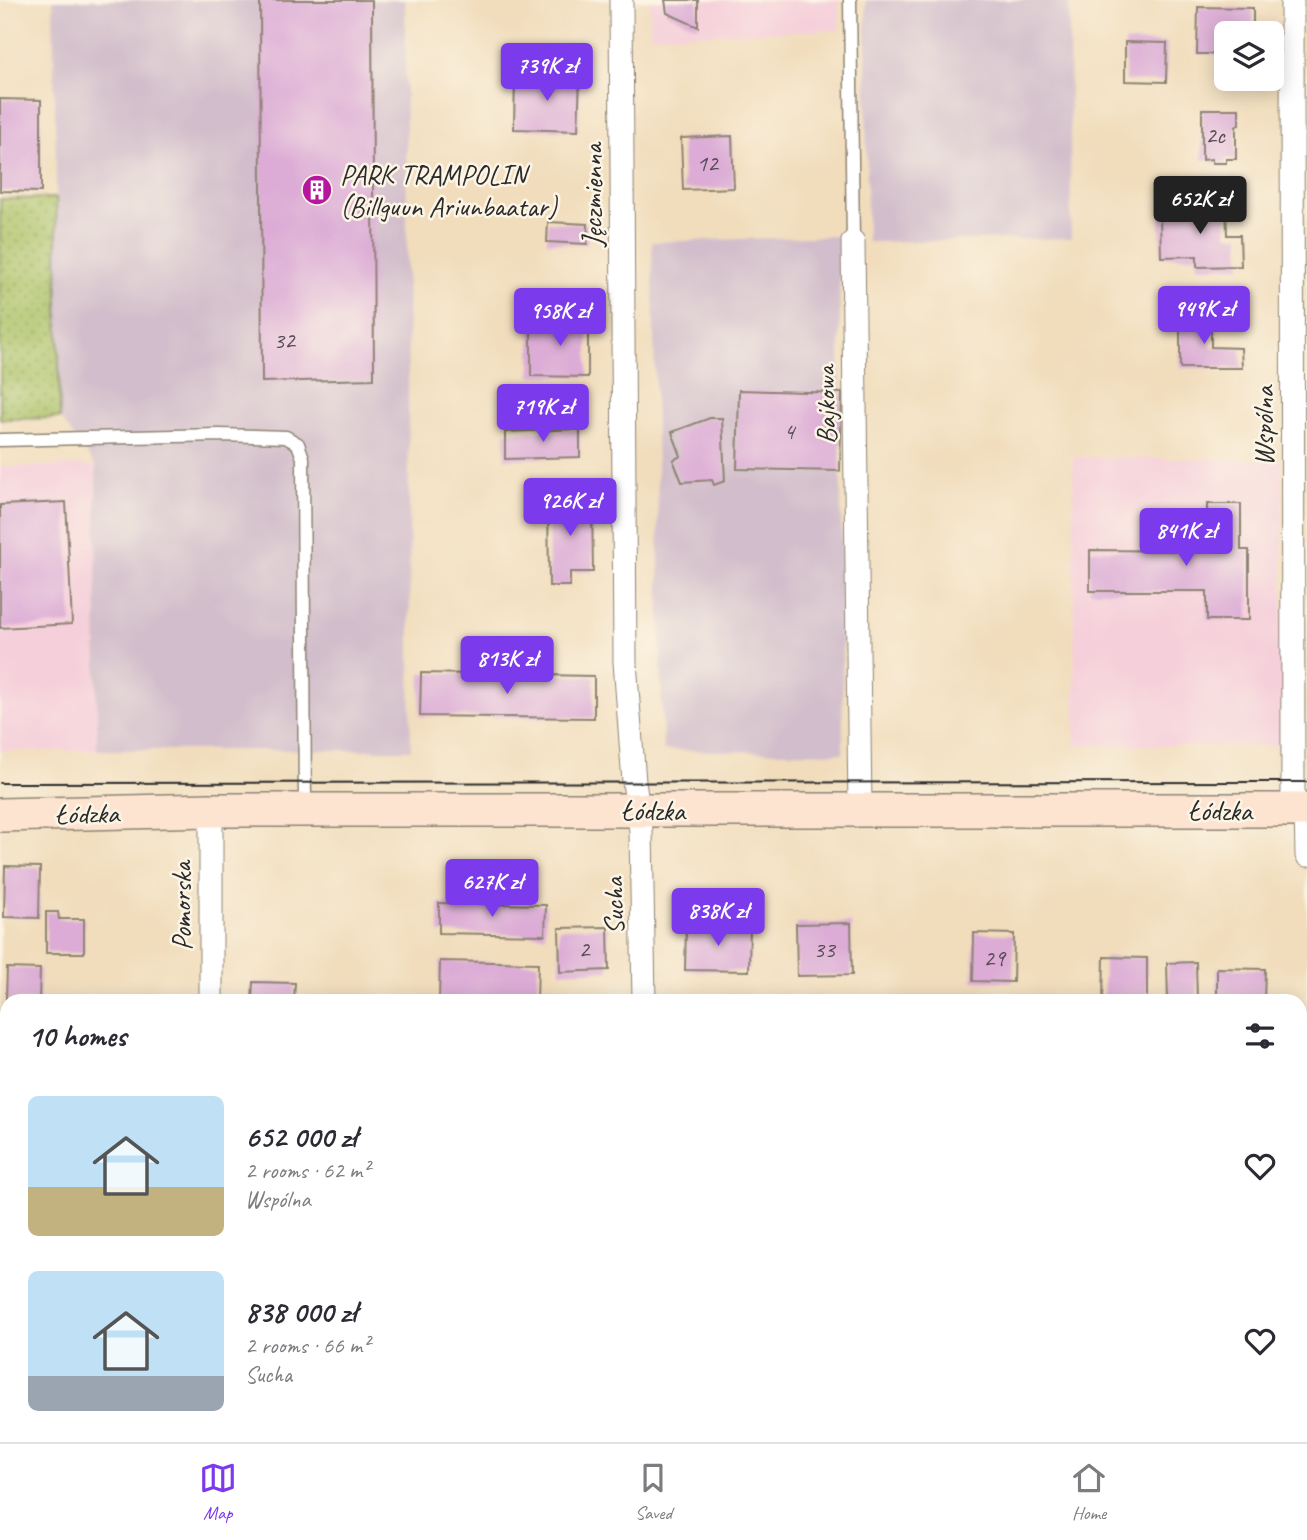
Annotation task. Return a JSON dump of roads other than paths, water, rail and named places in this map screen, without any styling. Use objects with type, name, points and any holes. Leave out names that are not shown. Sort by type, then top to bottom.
[{"type":"main road","name":"Łódzka","points":[[0,815],[212,810],[1302,810]]},
{"type":"street","name":"Jęczmienna","points":[[621,0],[625,662],[637,810]]},
{"type":"street","name":"Wspólna","points":[[1293,0],[1302,810],[1307,855]]},
{"type":"street","name":"Bajkowa","points":[[853,242],[860,810]]},
{"type":"street","name":"Pomorska","points":[[211,994],[212,810]]},
{"type":"street","name":"Sucha","points":[[637,810],[641,831],[643,879],[644,994]]},
{"type":"lane","name":"Bajkowa","points":[[850,0],[853,242]]},
{"type":"lane","points":[[0,440],[219,435],[286,437],[298,444],[303,458],[305,810]]},
{"type":"tram line","points":[[0,783],[1307,782]]},
{"type":"place","name":"PARK TRAMPOLIN (Billguun Ariunbaatar)","points":[[317,190]]}]
